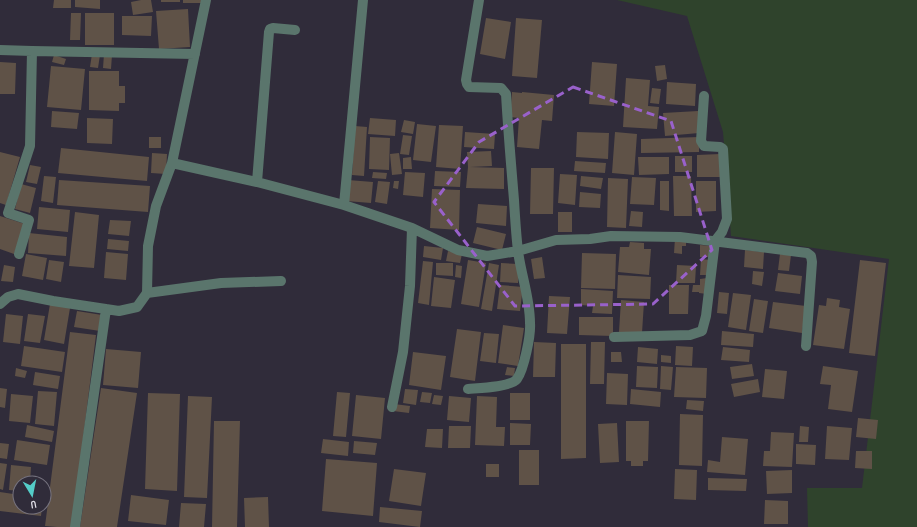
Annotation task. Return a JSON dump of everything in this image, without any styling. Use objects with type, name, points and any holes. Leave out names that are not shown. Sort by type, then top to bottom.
[{"type":"street","points":[[0,304],[8,297],[18,294],[120,311],[137,307],[147,293],[148,246],[156,206],[172,163],[206,0]]},
{"type":"street","points":[[344,205],[363,0]]},
{"type":"street","points":[[468,389],[504,385],[513,382],[518,378],[530,338],[530,307],[518,251],[510,165],[506,94],[501,88],[469,87],[466,80],[480,0]]},
{"type":"street","points":[[257,182],[269,32],[270,29],[273,28],[295,30]]},
{"type":"street","points":[[0,50],[195,54]]},
{"type":"street","points":[[19,254],[29,220],[4,211],[30,146],[32,51]]},
{"type":"street","points":[[614,337],[690,334],[702,331],[706,316],[715,241],[722,232],[727,219],[723,149],[720,147],[704,146],[701,141],[704,96]]},
{"type":"street","points":[[172,163],[257,182],[344,205],[412,228],[458,250],[487,256],[518,251],[556,240],[590,239],[611,236],[680,237],[806,253],[811,256],[812,262],[806,346]]},
{"type":"street","points":[[392,407],[403,352],[410,286],[412,228]]},
{"type":"street","points":[[147,293],[222,283],[281,281]]},
{"type":"street","points":[[75,527],[106,309]]},
{"type":"highlighted area","points":[[573,87],[671,121],[712,250],[653,304],[515,306],[434,202],[479,142]]},
{"type":"green space","points":[[617,0],[917,0],[917,527],[808,527],[807,488],[862,488],[889,259],[731,236],[723,132],[687,16]]},
{"type":"building","points":[[54,0],[71,0],[71,8],[53,8]]},
{"type":"building","points":[[75,0],[100,0],[100,9],[75,7]]},
{"type":"building","points":[[151,0],[153,12],[133,15],[131,2]]},
{"type":"building","points":[[161,0],[180,0],[180,2],[161,2]]},
{"type":"building","points":[[183,0],[203,0],[203,3],[183,3]]},
{"type":"building","points":[[188,9],[190,47],[159,49],[156,11]]},
{"type":"building","points":[[71,13],[81,13],[80,40],[70,40]]},
{"type":"building","points":[[85,13],[114,13],[114,45],[85,45]]},
{"type":"building","points":[[122,16],[152,16],[151,36],[122,35]]},
{"type":"building","points":[[486,18],[511,22],[505,59],[480,54]]},
{"type":"building","points":[[516,18],[542,20],[537,78],[512,76]]},
{"type":"building","points":[[92,54],[100,55],[98,68],[90,67]]},
{"type":"building","points":[[104,54],[112,55],[111,69],[103,68]]},
{"type":"building","points":[[54,55],[66,59],[64,65],[52,62]]},
{"type":"building","points":[[0,62],[16,63],[15,94],[0,94]]},
{"type":"building","points":[[592,62],[617,64],[614,106],[589,104]]},
{"type":"building","points":[[665,65],[667,79],[657,81],[655,66]]},
{"type":"building","points":[[51,66],[85,69],[81,110],[47,107]]},
{"type":"building","points":[[89,71],[119,71],[119,86],[125,86],[125,103],[119,103],[119,111],[89,110]]},
{"type":"building","points":[[626,78],[650,80],[648,106],[659,107],[657,129],[623,127]]},
{"type":"building","points":[[667,82],[696,84],[695,106],[666,104]]},
{"type":"building","points":[[652,88],[661,89],[659,104],[650,103]]},
{"type":"building","points":[[512,92],[554,95],[552,121],[542,120],[539,149],[517,147],[519,118],[510,117]]},
{"type":"building","points":[[52,111],[79,113],[77,129],[51,127]]},
{"type":"building","points":[[698,111],[699,133],[665,136],[663,113]]},
{"type":"building","points":[[87,118],[113,119],[112,144],[87,143]]},
{"type":"building","points":[[370,118],[396,120],[395,136],[368,134]]},
{"type":"building","points":[[404,120],[415,122],[413,134],[401,132]]},
{"type":"building","points":[[417,124],[436,126],[431,162],[413,160]]},
{"type":"building","points":[[439,125],[463,126],[460,169],[436,167]]},
{"type":"building","points":[[355,126],[367,127],[364,176],[352,175]]},
{"type":"building","points":[[465,132],[495,134],[494,149],[464,147]]},
{"type":"building","points":[[577,132],[609,133],[608,159],[576,157]]},
{"type":"building","points":[[615,132],[637,134],[634,175],[612,173]]},
{"type":"building","points":[[403,135],[412,136],[409,155],[400,154]]},
{"type":"building","points":[[149,137],[161,137],[161,148],[149,148]]},
{"type":"building","points":[[370,137],[390,138],[389,170],[369,169]]},
{"type":"building","points":[[699,137],[699,152],[641,153],[641,139]]},
{"type":"building","points":[[61,148],[149,157],[147,181],[58,173]]},
{"type":"building","points":[[491,151],[492,166],[470,167],[504,168],[504,189],[466,188],[468,167],[467,152]]},
{"type":"building","points":[[0,152],[20,157],[6,205],[0,203]]},
{"type":"building","points":[[152,153],[167,154],[166,174],[151,173]]},
{"type":"building","points":[[399,153],[402,174],[392,175],[390,154]]},
{"type":"building","points":[[720,154],[721,177],[697,177],[697,155]]},
{"type":"building","points":[[675,156],[692,156],[692,172],[675,172]]},
{"type":"building","points":[[411,157],[412,169],[403,169],[403,158]]},
{"type":"building","points":[[638,157],[669,157],[669,174],[639,175]]},
{"type":"building","points":[[575,161],[606,163],[605,173],[574,171]]},
{"type":"building","points":[[30,165],[41,167],[37,184],[26,182]]},
{"type":"building","points":[[531,168],[554,168],[553,214],[530,214]]},
{"type":"building","points":[[435,171],[461,172],[460,187],[434,186]]},
{"type":"building","points":[[373,172],[387,173],[386,179],[372,178]]},
{"type":"building","points":[[405,172],[425,173],[423,197],[403,195]]},
{"type":"building","points":[[560,174],[577,175],[575,205],[558,203]]},
{"type":"building","points":[[44,176],[56,177],[53,203],[41,201]]},
{"type":"building","points":[[581,176],[603,178],[601,189],[580,186]]},
{"type":"building","points":[[673,176],[691,176],[692,216],[674,216]]},
{"type":"building","points":[[632,177],[656,178],[654,205],[630,204]]},
{"type":"building","points":[[608,178],[628,179],[626,228],[607,227]]},
{"type":"building","points":[[59,180],[150,186],[148,212],[57,205]]},
{"type":"building","points":[[348,180],[373,182],[371,203],[346,201]]},
{"type":"building","points":[[378,181],[390,182],[387,204],[375,202]]},
{"type":"building","points":[[394,181],[399,181],[398,189],[393,188]]},
{"type":"building","points":[[660,181],[669,181],[669,211],[660,210]]},
{"type":"building","points":[[696,181],[716,181],[716,211],[696,212]]},
{"type":"building","points":[[21,184],[36,188],[30,213],[15,209]]},
{"type":"building","points":[[432,189],[460,190],[459,230],[430,228]]},
{"type":"building","points":[[580,192],[601,194],[600,208],[579,207]]},
{"type":"building","points":[[478,204],[507,206],[506,226],[476,223]]},
{"type":"building","points":[[39,207],[70,210],[68,232],[37,229]]},
{"type":"building","points":[[631,211],[643,212],[642,227],[629,226]]},
{"type":"building","points":[[75,212],[99,215],[94,268],[69,266]]},
{"type":"building","points":[[558,212],[572,212],[572,232],[558,232]]},
{"type":"building","points":[[0,216],[25,224],[14,254],[0,249]]},
{"type":"building","points":[[110,220],[131,221],[129,236],[108,234]]},
{"type":"building","points":[[477,227],[506,234],[502,250],[473,243]]},
{"type":"building","points":[[29,233],[67,237],[66,256],[28,253]]},
{"type":"building","points":[[675,238],[686,240],[686,246],[682,246],[682,254],[674,253]]},
{"type":"building","points":[[108,239],[129,241],[128,251],[107,249]]},
{"type":"building","points":[[630,242],[644,243],[644,249],[651,249],[649,275],[618,272],[620,247],[629,247]]},
{"type":"building","points":[[700,245],[712,246],[712,257],[700,257]]},
{"type":"building","points":[[424,246],[443,248],[441,260],[423,257]]},
{"type":"building","points":[[745,250],[764,252],[763,269],[744,267]]},
{"type":"building","points":[[448,251],[462,254],[460,263],[446,261]]},
{"type":"building","points":[[106,252],[128,254],[126,280],[104,278]]},
{"type":"building","points":[[582,253],[616,254],[615,289],[581,288]]},
{"type":"building","points":[[26,254],[47,258],[43,280],[22,276]]},
{"type":"building","points":[[780,254],[791,255],[789,271],[778,270]]},
{"type":"building","points":[[542,257],[545,278],[534,279],[531,259]]},
{"type":"building","points":[[701,259],[711,260],[709,275],[700,275]]},
{"type":"building","points":[[49,260],[64,262],[61,282],[46,279]]},
{"type":"building","points":[[468,260],[486,263],[479,307],[461,304]]},
{"type":"building","points":[[860,260],[886,263],[875,356],[849,353]]},
{"type":"building","points":[[423,261],[433,262],[429,305],[418,303]]},
{"type":"building","points":[[436,263],[453,263],[453,276],[436,275]]},
{"type":"building","points":[[489,263],[499,265],[492,311],[481,309]]},
{"type":"building","points":[[501,263],[519,264],[518,283],[500,282]]},
{"type":"building","points":[[4,265],[15,267],[13,282],[1,281]]},
{"type":"building","points":[[456,265],[462,266],[461,278],[455,277]]},
{"type":"building","points":[[677,265],[696,266],[695,283],[676,283]]},
{"type":"building","points":[[753,271],[764,272],[762,286],[752,284]]},
{"type":"building","points":[[778,273],[802,276],[800,294],[775,291]]},
{"type":"building","points":[[618,275],[651,277],[650,299],[617,298]]},
{"type":"building","points":[[434,277],[455,280],[451,308],[431,306]]},
{"type":"building","points":[[707,278],[707,294],[692,292],[693,285],[700,285],[700,279]]},
{"type":"building","points":[[500,285],[523,287],[520,311],[497,309]]},
{"type":"building","points":[[669,285],[689,285],[688,314],[669,314]]},
{"type":"building","points":[[581,289],[613,291],[612,314],[592,313],[593,306],[581,305]]},
{"type":"building","points":[[719,292],[729,293],[727,314],[717,313]]},
{"type":"building","points":[[733,293],[751,295],[746,330],[728,327]]},
{"type":"building","points":[[549,296],[570,297],[567,334],[547,333]]},
{"type":"building","points":[[827,298],[840,300],[839,307],[850,309],[844,349],[813,345],[819,305],[826,306]]},
{"type":"building","points":[[754,299],[768,301],[763,333],[749,331]]},
{"type":"building","points":[[621,300],[644,302],[642,333],[619,332]]},
{"type":"building","points":[[773,302],[806,306],[802,333],[769,328]]},
{"type":"building","points":[[50,304],[70,308],[64,344],[44,340]]},
{"type":"building","points":[[77,311],[102,315],[100,331],[74,327]]},
{"type":"building","points":[[6,314],[23,316],[20,344],[3,342]]},
{"type":"building","points":[[28,314],[45,316],[40,343],[24,341]]},
{"type":"building","points":[[579,317],[613,317],[613,336],[579,335]]},
{"type":"building","points":[[503,325],[524,328],[518,366],[498,363]]},
{"type":"building","points":[[457,329],[481,332],[475,381],[450,377]]},
{"type":"building","points":[[722,331],[754,334],[753,347],[721,345]]},
{"type":"building","points":[[70,332],[96,335],[72,527],[45,526],[46,515],[52,515],[52,475]]},
{"type":"building","points":[[484,333],[499,334],[496,363],[480,361]]},
{"type":"building","points":[[534,342],[556,343],[555,377],[533,377]]},
{"type":"building","points":[[591,342],[605,342],[604,384],[590,384]]},
{"type":"building","points":[[561,344],[586,344],[586,458],[561,459]]},
{"type":"building","points":[[24,346],[65,352],[62,372],[21,366]]},
{"type":"building","points":[[676,346],[693,347],[692,366],[675,365]]},
{"type":"building","points":[[638,347],[658,349],[657,364],[637,362]]},
{"type":"building","points":[[723,347],[750,350],[749,362],[721,360]]},
{"type":"building","points":[[106,349],[141,352],[138,388],[103,385]]},
{"type":"building","points":[[413,352],[446,356],[441,390],[409,385]]},
{"type":"building","points":[[611,352],[621,352],[622,362],[611,362]]},
{"type":"building","points":[[661,355],[671,356],[671,363],[661,362]]},
{"type":"building","points":[[752,364],[754,376],[732,379],[730,367]]},
{"type":"building","points":[[637,366],[658,367],[657,388],[636,387]]},
{"type":"building","points":[[661,366],[673,367],[671,390],[660,389]]},
{"type":"building","points":[[823,366],[858,371],[852,412],[828,409],[831,385],[820,384]]},
{"type":"building","points":[[507,367],[515,368],[514,376],[505,375]]},
{"type":"building","points":[[676,367],[707,368],[706,398],[674,397]]},
{"type":"building","points":[[16,368],[27,371],[25,378],[15,376]]},
{"type":"building","points":[[765,369],[787,371],[784,399],[762,397]]},
{"type":"building","points":[[35,372],[60,376],[58,389],[33,385]]},
{"type":"building","points":[[607,373],[628,374],[627,405],[606,404]]},
{"type":"building","points":[[758,379],[760,392],[734,397],[731,384]]},
{"type":"building","points":[[0,388],[7,389],[5,408],[0,407]]},
{"type":"building","points":[[101,388],[137,393],[117,527],[80,527]]},
{"type":"building","points":[[405,389],[418,390],[416,405],[403,403]]},
{"type":"building","points":[[631,389],[661,392],[660,407],[630,404]]},
{"type":"building","points":[[38,391],[57,392],[54,426],[35,424]]},
{"type":"building","points":[[337,392],[350,393],[346,437],[333,436]]},
{"type":"building","points":[[422,392],[432,393],[430,403],[420,402]]},
{"type":"building","points":[[148,393],[180,394],[177,491],[145,489]]},
{"type":"building","points":[[510,393],[530,393],[530,420],[510,420]]},
{"type":"building","points":[[11,394],[33,396],[30,423],[9,421]]},
{"type":"building","points":[[356,395],[385,398],[381,439],[352,436]]},
{"type":"building","points":[[434,395],[443,396],[441,405],[432,404]]},
{"type":"building","points":[[188,396],[212,397],[207,498],[184,497]]},
{"type":"building","points":[[449,396],[471,398],[469,422],[447,420]]},
{"type":"building","points":[[477,396],[497,397],[496,427],[505,427],[504,446],[475,445]]},
{"type":"building","points":[[687,400],[704,401],[703,411],[686,409]]},
{"type":"building","points":[[394,404],[410,406],[409,413],[393,411]]},
{"type":"building","points":[[680,414],[703,415],[702,466],[679,465]]},
{"type":"building","points":[[858,418],[878,420],[876,439],[856,437]]},
{"type":"building","points":[[214,421],[240,421],[237,527],[212,527]]},
{"type":"building","points":[[626,421],[649,421],[648,461],[643,461],[643,466],[631,466],[631,461],[626,461]]},
{"type":"building","points":[[510,423],[531,424],[530,445],[510,445]]},
{"type":"building","points":[[617,423],[619,462],[600,463],[598,424]]},
{"type":"building","points":[[27,425],[54,431],[52,442],[25,437]]},
{"type":"building","points":[[449,426],[471,426],[470,448],[448,448]]},
{"type":"building","points":[[800,426],[809,427],[808,442],[799,442]]},
{"type":"building","points":[[827,426],[852,428],[849,460],[825,459]]},
{"type":"building","points":[[427,429],[443,429],[442,448],[425,447]]},
{"type":"building","points":[[771,432],[794,433],[792,467],[763,466],[764,451],[770,451]]},
{"type":"building","points":[[722,437],[748,439],[745,475],[707,472],[708,460],[720,462]]},
{"type":"building","points":[[323,439],[349,442],[348,456],[321,453]]},
{"type":"building","points":[[17,440],[50,445],[47,465],[14,460]]},
{"type":"building","points":[[354,441],[377,443],[375,455],[353,453]]},
{"type":"building","points":[[0,443],[9,444],[7,459],[0,458]]},
{"type":"building","points":[[796,444],[816,445],[815,465],[796,464]]},
{"type":"building","points":[[519,450],[539,450],[539,485],[519,485]]},
{"type":"building","points":[[856,451],[872,451],[872,469],[855,468]]},
{"type":"building","points":[[326,459],[377,463],[373,516],[322,511]]},
{"type":"building","points":[[0,463],[7,464],[3,490],[0,489]]},
{"type":"building","points":[[486,464],[499,464],[499,477],[486,477]]},
{"type":"building","points":[[11,465],[31,467],[30,475],[12,475],[12,490],[9,490]]},
{"type":"building","points":[[394,469],[426,473],[421,506],[389,501]]},
{"type":"building","points":[[675,469],[697,470],[696,500],[674,499]]},
{"type":"building","points":[[792,470],[792,493],[767,494],[766,471]]},
{"type":"building","points":[[708,478],[747,479],[746,491],[708,490]]},
{"type":"building","points":[[0,492],[12,494],[12,512],[0,511]]},
{"type":"building","points":[[131,495],[169,500],[166,525],[128,521]]},
{"type":"building","points":[[268,497],[269,527],[245,527],[244,498]]},
{"type":"building","points":[[765,500],[788,501],[788,524],[764,524]]},
{"type":"building","points":[[181,503],[206,504],[204,527],[179,527]]},
{"type":"building","points":[[380,507],[422,511],[420,527],[379,522]]}]
